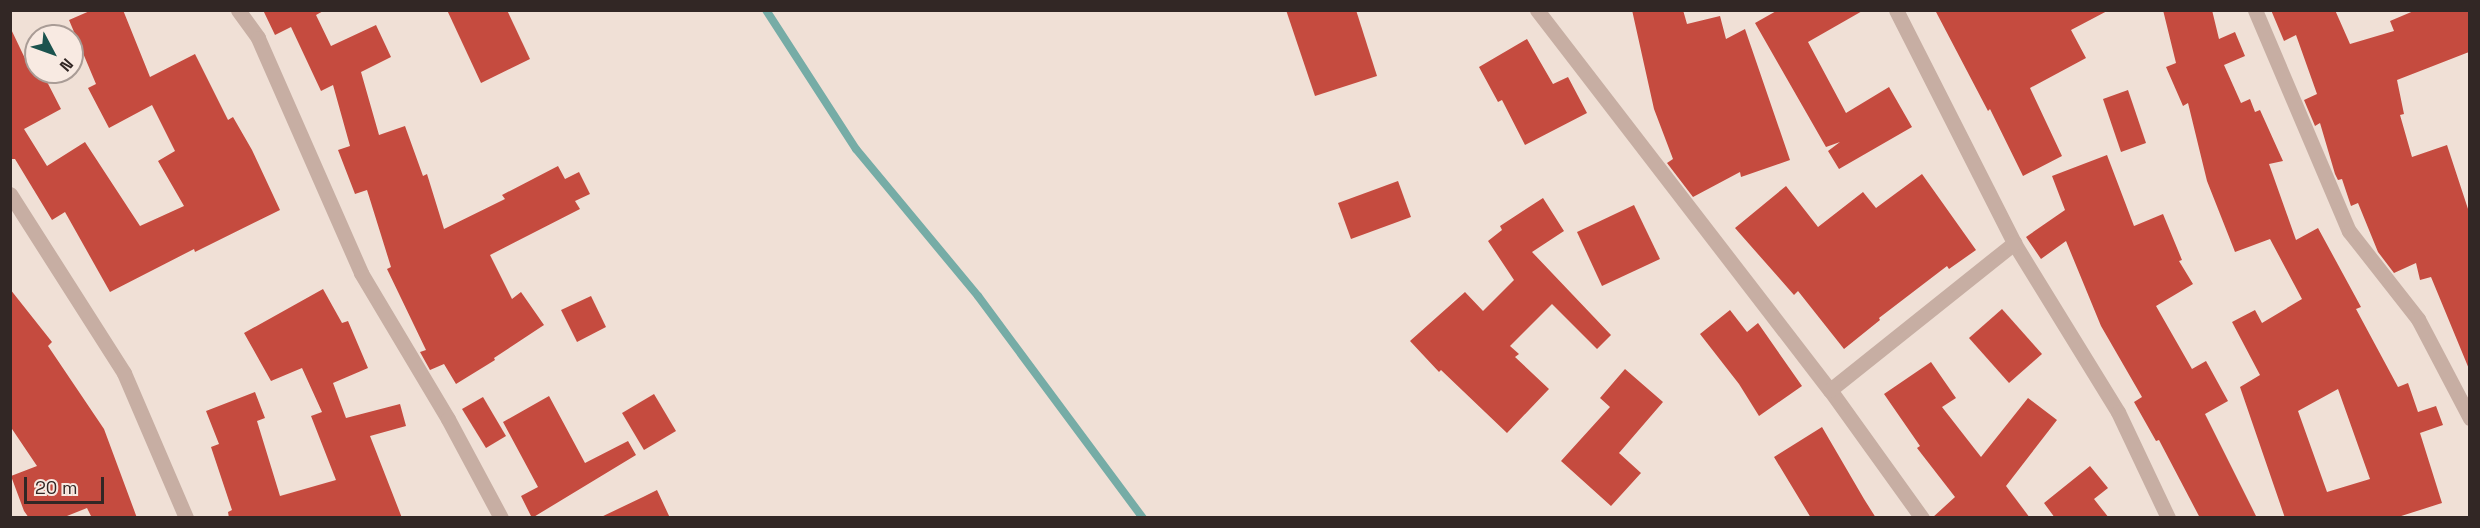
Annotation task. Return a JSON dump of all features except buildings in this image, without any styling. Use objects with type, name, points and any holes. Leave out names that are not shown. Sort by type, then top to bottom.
[{"type":"street","points":[[238,10],[258,38],[361,273],[448,419],[501,518]]},
{"type":"street","points":[[1537,10],[1830,390],[1923,518]]},
{"type":"street","points":[[1896,10],[2014,243],[2118,412],[2168,518]]},
{"type":"street","points":[[2255,10],[2349,231],[2418,319],[2469,418]]},
{"type":"street","points":[[10,194],[124,373],[186,518]]},
{"type":"street","points":[[1830,390],[2014,243]]},
{"type":"waterway","points":[[766,10],[856,149],[978,296],[1143,518]]}]
